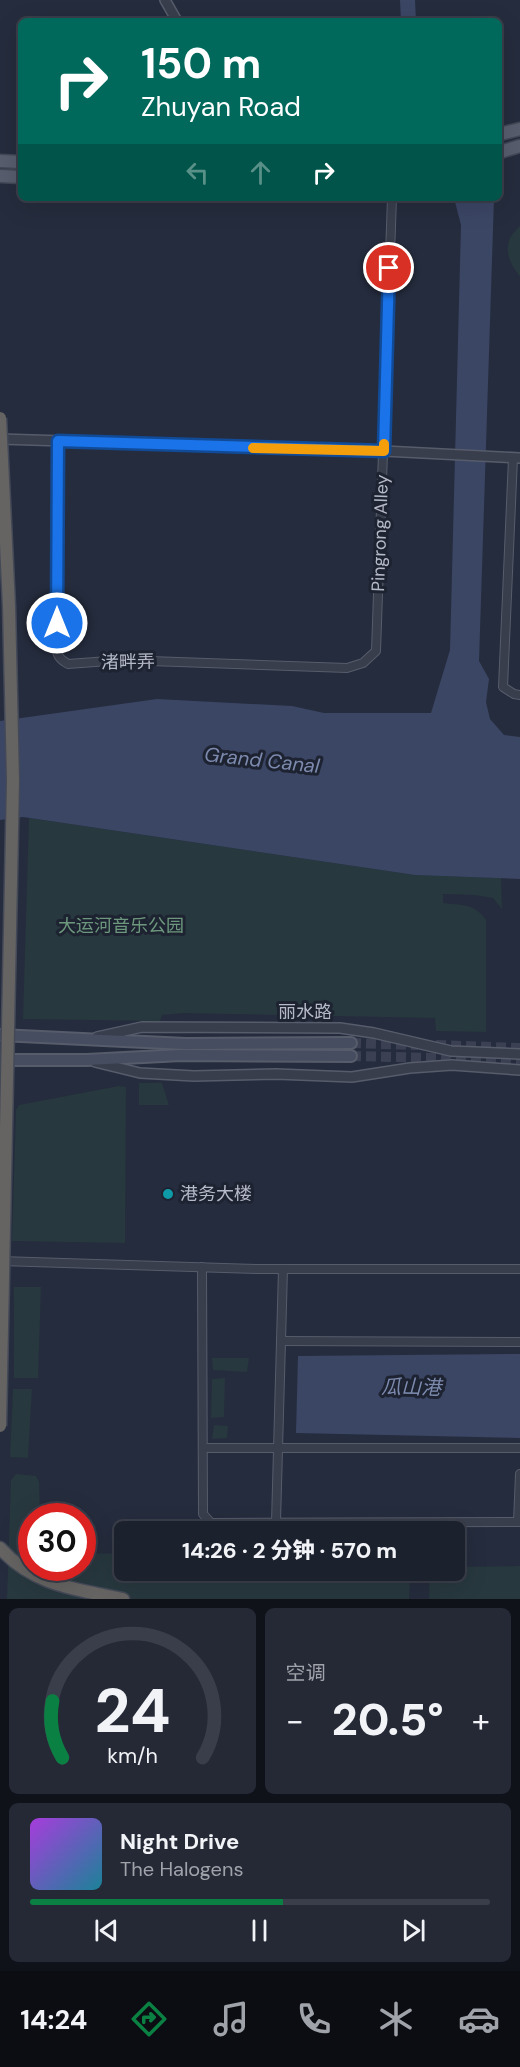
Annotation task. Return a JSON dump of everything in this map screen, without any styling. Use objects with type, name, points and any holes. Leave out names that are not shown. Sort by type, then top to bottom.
[{"type":"highway","points":[[0,418],[9,606],[13,792],[0,1426]]},
{"type":"highway","points":[[0,1548],[12,1562],[36,1577],[123,1599]]},
{"type":"main road","points":[[502,134],[520,129]]},
{"type":"main road","points":[[502,151],[520,146]]},
{"type":"main road","points":[[0,161],[18,162]]},
{"type":"main road","points":[[0,176],[18,177]]},
{"type":"main road","name":"丽水路","points":[[0,1035],[186,1044],[351,1043]]},
{"type":"main road","points":[[0,1060],[87,1060],[181,1055],[351,1056]]},
{"type":"street","points":[[165,0],[175,18]]},
{"type":"street","name":"Pingrong Alley","points":[[376,651],[391,201]]},
{"type":"street","points":[[0,439],[384,451],[516,458],[503,687],[520,695]]},
{"type":"street","name":"渚畔弄","points":[[58,441],[56,646],[61,660],[68,664],[122,660],[347,668],[363,663],[376,651]]},
{"type":"street","name":"丽水路","points":[[88,1040],[142,1027],[340,1028],[374,1033],[451,1051],[520,1054]]},
{"type":"street","points":[[87,1060],[140,1072],[194,1076],[276,1074],[352,1077],[410,1068],[452,1065],[520,1070]]},
{"type":"street","points":[[0,1261],[283,1269],[520,1269]]},
{"type":"street","points":[[202,1267],[203,1514],[210,1521]]},
{"type":"street","points":[[276,1521],[283,1269]]},
{"type":"street","points":[[281,1341],[520,1342]]},
{"type":"street","points":[[203,1448],[520,1448]]},
{"type":"street","points":[[465,1522],[519,1522],[520,1474]]},
{"type":"green space","points":[[520,226],[520,276],[511,263],[508,243]]},
{"type":"green space","name":"大运河音乐公园","points":[[29,818],[415,875],[501,878],[502,909],[493,898],[443,894],[443,903],[473,908],[486,920],[486,1032],[436,1031],[435,1018],[184,1013],[162,1015],[160,1021],[23,1019]]},
{"type":"green space","points":[[139,1083],[162,1083],[169,1105],[139,1105]]},
{"type":"green space","points":[[119,1086],[126,1087],[125,1243],[12,1241],[16,1110],[19,1105]]},
{"type":"green space","points":[[14,1287],[41,1287],[38,1378],[14,1378]]},
{"type":"green space","points":[[212,1358],[249,1358],[247,1372],[213,1370]]},
{"type":"green space","points":[[225,1378],[224,1417],[211,1418],[212,1379]]},
{"type":"green space","points":[[13,1389],[32,1389],[28,1458],[10,1457]]},
{"type":"green space","points":[[214,1425],[228,1426],[227,1438],[212,1439]]},
{"type":"green space","points":[[16,1474],[36,1476],[39,1482],[40,1503],[18,1503],[18,1581],[96,1581],[96,1553],[114,1554],[114,1581],[410,1581],[409,1599],[7,1599],[11,1480]]},
{"type":"green space","points":[[520,1566],[520,1599],[429,1599],[430,1581],[465,1581],[465,1567]]},
{"type":"water","points":[[400,0],[415,0],[416,18],[401,18]]},
{"type":"water","name":"Grand Canal","points":[[455,201],[494,201],[479,661],[489,679],[486,702],[490,719],[504,735],[520,737],[520,879],[415,875],[23,817],[0,820],[0,721],[157,699],[292,706],[324,713],[431,713],[450,650],[461,225]]},
{"type":"water","name":"瓜山港","points":[[520,1354],[520,1438],[296,1433],[298,1356]]},
{"type":"tunnel","points":[[351,1043],[418,1045]]},
{"type":"tunnel","points":[[436,1045],[520,1048]]},
{"type":"tunnel","points":[[351,1056],[520,1060]]},
{"type":"slow traffic","points":[[253,448],[384,451],[384,444]]},
{"type":"place","name":"港务大楼","points":[[168,1194]]},
{"type":"route","points":[[57,623],[58,441],[384,451],[389,268]]}]
